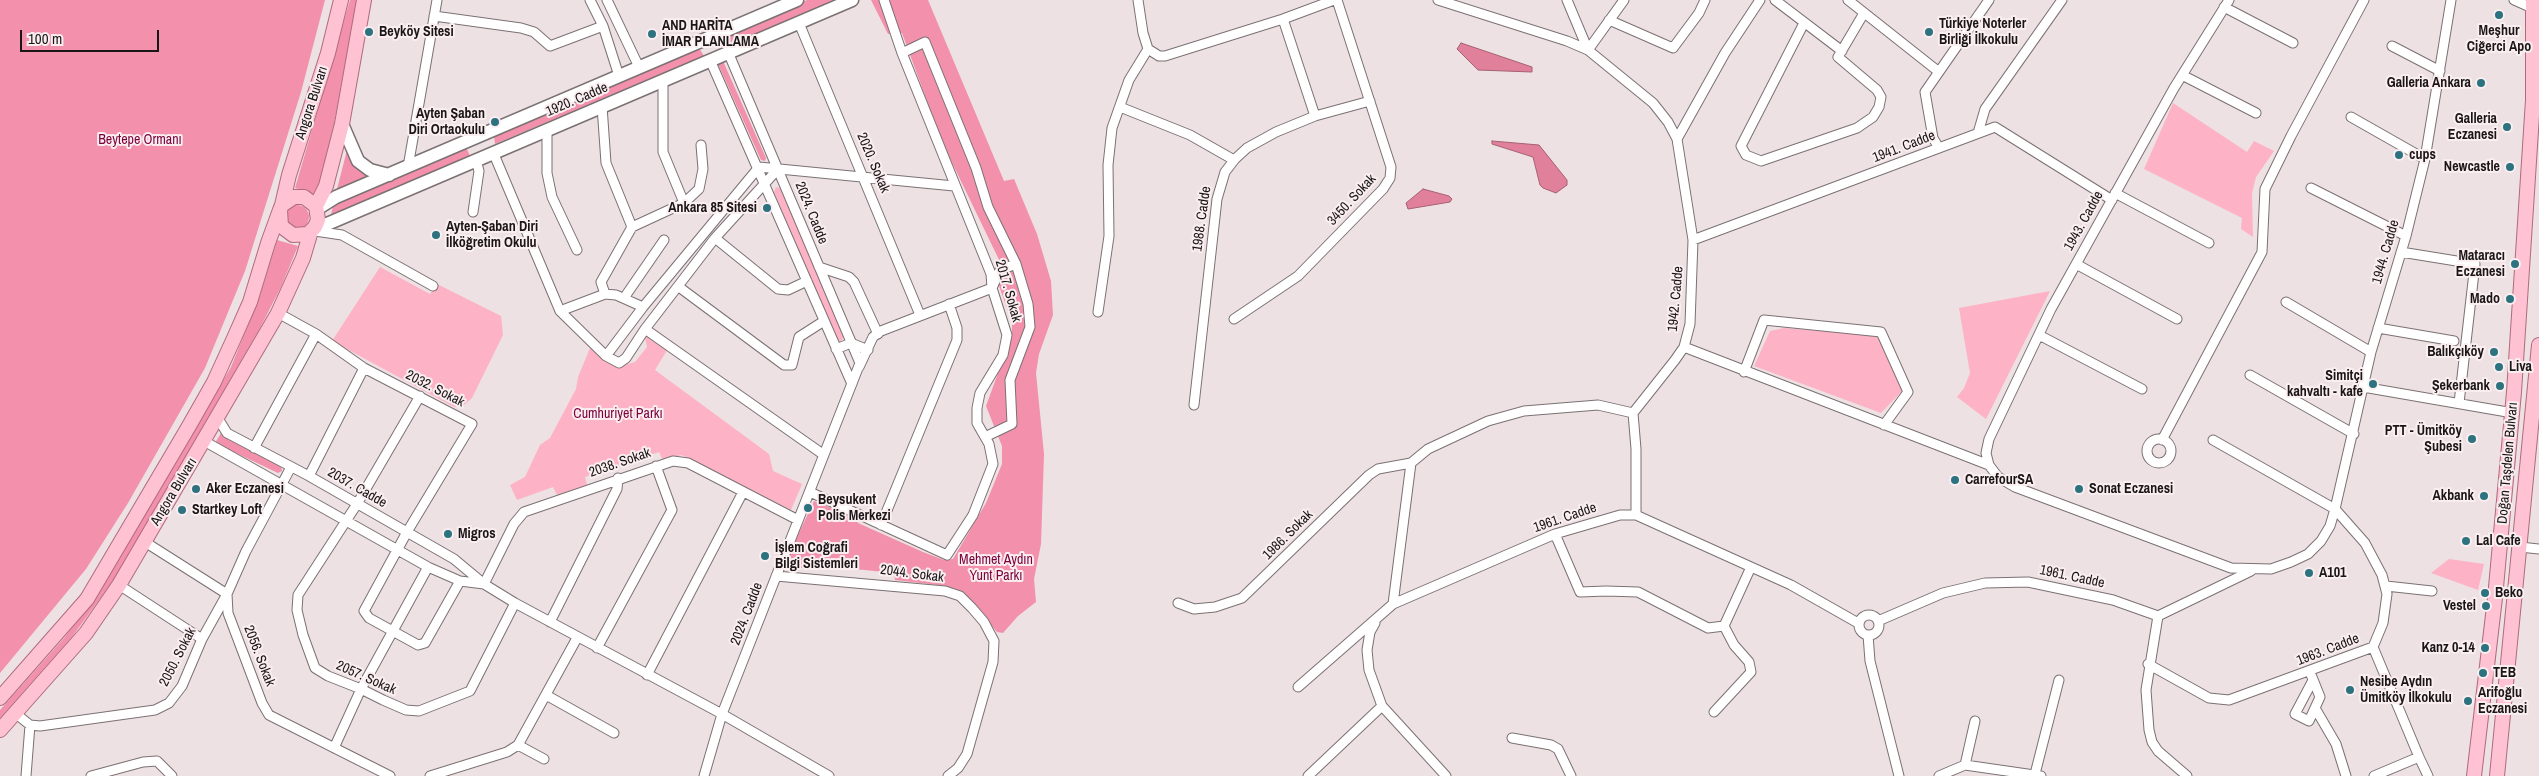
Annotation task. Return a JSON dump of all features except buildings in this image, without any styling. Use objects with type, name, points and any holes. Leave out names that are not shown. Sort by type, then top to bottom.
[{"type":"main road","name":"Angora Bulvarı","points":[[0,698],[87,598],[214,382],[250,302],[328,53],[341,0]]},
{"type":"main road","name":"Angora Bulvarı","points":[[0,730],[86,633],[119,585],[278,313],[304,258],[312,230],[318,220],[317,207],[326,186],[342,124],[364,0]]},
{"type":"main road","name":"1920. Cadde","points":[[317,207],[336,197],[797,0]]},
{"type":"main road","name":"1920. Cadde","points":[[312,230],[852,0]]},
{"type":"main road","name":"Doğan Taşdelen Bulvarı","points":[[2474,776],[2513,413],[2533,100],[2535,5]]},
{"type":"main road","points":[[720,34],[728,52]]},
{"type":"main road","points":[[702,41],[710,60]]},
{"type":"main road","points":[[342,124],[358,161],[370,170],[389,175]]},
{"type":"main road","points":[[485,134],[493,152]]},
{"type":"main road","points":[[468,142],[476,160]]},
{"type":"main road","points":[[312,230],[301,236],[286,232],[280,222],[281,208],[289,199],[299,196],[309,199],[317,207]]},
{"type":"main road","name":"Doğan Taşdelen Bulvarı","points":[[2497,776],[2539,345]]},
{"type":"street","points":[[408,167],[437,0]]},
{"type":"street","points":[[590,0],[603,26],[619,76]]},
{"type":"street","points":[[607,0],[639,68]]},
{"type":"street","name":"2017. Sokak","points":[[810,492],[947,555],[973,514],[993,464],[985,437],[978,423],[977,408],[980,393],[1003,355],[1006,335],[992,288],[991,274],[902,53],[884,0]]},
{"type":"street","points":[[1138,0],[1143,34],[1148,49],[1159,56],[1173,55],[1335,0]]},
{"type":"street","name":"3450. Sokak","points":[[1234,318],[1298,276],[1387,184],[1391,167],[1335,0]]},
{"type":"street","name":"1942. Cadde","points":[[1438,0],[1567,41],[1588,50],[1652,103],[1668,122],[1677,139],[1693,240],[1691,309],[1684,347],[1665,376],[1633,413]]},
{"type":"street","points":[[1567,0],[1588,50]]},
{"type":"street","points":[[1588,50],[1624,0]]},
{"type":"street","points":[[1609,20],[1673,48],[1699,13],[1705,0]]},
{"type":"street","points":[[1677,139],[1725,53],[1760,0]]},
{"type":"street","points":[[1775,0],[1842,51]]},
{"type":"street","points":[[1848,0],[1939,72]]},
{"type":"street","points":[[1939,148],[1933,138],[1926,92],[1989,0]]},
{"type":"street","points":[[1978,133],[1985,109],[2062,0]]},
{"type":"street","points":[[2162,440],[2262,252],[2265,189],[2290,136],[2364,0]]},
{"type":"street","name":"1944. Cadde","points":[[2253,570],[2271,569],[2308,554],[2321,541],[2330,526],[2354,434],[2371,352],[2406,236],[2425,158],[2451,0]]},
{"type":"street","points":[[2514,0],[2535,5]]},
{"type":"street","points":[[2227,3],[2294,44]]},
{"type":"street","name":"1943. Cadde","points":[[1989,465],[1986,453],[1989,439],[2039,335],[2076,264],[2182,75],[2227,3]]},
{"type":"street","points":[[1804,23],[1741,146],[1746,155],[1761,160],[1857,128],[1873,117],[1879,107],[1880,97],[1877,90],[1838,57],[1864,13]]},
{"type":"street","points":[[434,16],[521,28],[534,32],[550,46],[603,26]]},
{"type":"street","points":[[1283,19],[1315,116]]},
{"type":"street","name":"2020. Sokak","points":[[799,23],[920,315]]},
{"type":"street","points":[[902,53],[925,42],[976,168],[988,207],[1016,264],[1028,304],[1030,327],[1010,380],[1012,424],[985,437]]},
{"type":"street","points":[[2392,46],[2440,72]]},
{"type":"street","points":[[1098,312],[1109,236],[1108,165],[1112,128],[1129,80],[1148,49]]},
{"type":"street","name":"2024. Cadde","points":[[704,776],[722,714],[859,367],[859,360],[852,343],[728,52]]},
{"type":"street","points":[[710,60],[759,167],[852,384]]},
{"type":"street","points":[[2182,75],[2256,113]]},
{"type":"street","points":[[663,80],[663,152],[684,203]]},
{"type":"street","name":"1988. Cadde","points":[[1194,405],[1217,199],[1225,172],[1234,160],[1262,139],[1315,116],[1370,101]]},
{"type":"street","points":[[602,106],[606,163],[632,227]]},
{"type":"street","points":[[1120,107],[1190,135],[1234,160]]},
{"type":"street","points":[[2351,117],[2425,158]]},
{"type":"street","name":"1941. Cadde","points":[[1693,240],[1998,127],[2114,196],[2209,243]]},
{"type":"street","points":[[547,129],[547,173],[552,197],[578,250]]},
{"type":"street","points":[[605,294],[601,282],[632,227],[684,203],[699,189],[703,169],[701,145]]},
{"type":"street","points":[[493,152],[560,312],[606,356],[619,363],[626,358],[645,329],[715,238],[765,181],[778,169]]},
{"type":"street","points":[[473,212],[479,171],[476,160]]},
{"type":"street","points":[[759,167],[954,186]]},
{"type":"street","points":[[606,356],[643,307],[759,167]]},
{"type":"street","points":[[2311,188],[2406,236]]},
{"type":"street","points":[[312,230],[342,235],[433,286]]},
{"type":"street","points":[[715,238],[778,289],[788,290],[807,281]]},
{"type":"street","points":[[624,298],[664,240]]},
{"type":"street","points":[[2401,252],[2475,264],[2459,403]]},
{"type":"street","points":[[859,367],[873,337],[920,315],[992,288],[1000,270],[1016,264]]},
{"type":"street","points":[[2076,264],[2177,319]]},
{"type":"street","points":[[819,267],[849,277],[854,282],[878,334]]},
{"type":"street","points":[[679,287],[784,365],[792,365],[799,337],[824,321]]},
{"type":"street","points":[[560,312],[605,294],[616,295],[643,307]]},
{"type":"street","points":[[2286,302],[2371,352]]},
{"type":"street","points":[[881,525],[957,340],[957,328],[949,304]]},
{"type":"street","name":"2032. Sokak","points":[[278,313],[316,334],[364,368],[472,424],[407,532]]},
{"type":"street","points":[[1744,372],[1764,320],[1881,332],[1908,392],[1884,425]]},
{"type":"street","points":[[2378,328],[2454,341]]},
{"type":"street","points":[[645,329],[824,455]]},
{"type":"street","points":[[254,448],[316,334]]},
{"type":"street","points":[[2039,335],[2142,389]]},
{"type":"street","points":[[836,349],[852,343],[868,350]]},
{"type":"street","points":[[1684,347],[1744,372],[1989,465],[1998,477],[2014,487],[2231,568],[2253,570]]},
{"type":"street","points":[[309,476],[364,368]]},
{"type":"street","points":[[2250,375],[2354,434]]},
{"type":"street","points":[[2363,387],[2513,413]]},
{"type":"street","name":"2057. Sokak","points":[[420,396],[357,504],[298,595],[297,610],[303,636],[315,668],[328,676],[406,710],[419,711],[470,691],[515,603]]},
{"type":"street","points":[[1393,604],[1411,463],[1428,449],[1460,432],[1488,421],[1524,411],[1598,405],[1633,413],[1636,448],[1636,515]]},
{"type":"street","name":"2037. Cadde","points":[[217,417],[227,434],[309,476],[454,559],[484,584],[515,603],[577,638],[722,714]]},
{"type":"street","name":"1963. Cadde","points":[[2148,664],[2198,693],[2219,700],[2246,695],[2311,676],[2373,647],[2386,607],[2386,586],[2378,564],[2365,543],[2335,509],[2213,440]]},
{"type":"street","name":"2037. Cadde","points":[[204,441],[428,566],[460,581],[484,584]]},
{"type":"street","name":"2038. Sokak","points":[[484,584],[519,516],[532,508],[656,466],[683,461],[798,520]]},
{"type":"street","name":"1986. Sokak","points":[[1178,603],[1194,609],[1215,607],[1242,598],[1364,478],[1378,469],[1411,463]]},
{"type":"street","points":[[598,648],[672,510],[656,466]]},
{"type":"street","points":[[145,542],[227,594],[246,551],[291,467]]},
{"type":"street","points":[[550,622],[617,489],[618,478]]},
{"type":"street","points":[[647,675],[743,492]]},
{"type":"street","name":"1961. Cadde","points":[[1298,687],[1393,604],[1555,534],[1620,515],[1636,515],[1752,567],[1791,585],[1858,623]]},
{"type":"street","points":[[407,532],[364,611],[369,618],[418,645],[426,643],[460,581]]},
{"type":"street","points":[[1555,534],[1580,592],[1638,592],[1708,628],[1724,626],[1752,567]]},
{"type":"street","points":[[2520,547],[2539,550]]},
{"type":"street","points":[[334,748],[361,689],[428,566]]},
{"type":"street","points":[[2187,776],[2165,760],[2152,742],[2146,703],[2148,664],[2158,616],[2253,570]]},
{"type":"street","name":"2044. Sokak","points":[[776,576],[864,582],[954,593],[966,601],[984,622],[994,641],[992,672],[968,754],[958,768],[948,776]]},
{"type":"street","name":"1961. Cadde","points":[[1878,621],[1943,593],[1984,583],[2028,582],[2113,600],[2158,616]]},
{"type":"street","points":[[119,585],[202,639]]},
{"type":"street","points":[[2386,586],[2432,591]]},
{"type":"street","name":"2050. Sokak","points":[[30,725],[40,726],[155,710],[169,703],[182,686],[202,639],[227,594]]},
{"type":"street","name":"2056. Sokak","points":[[227,594],[228,613],[262,703],[269,715],[390,776]]},
{"type":"street","points":[[1868,614],[1874,616],[1878,621],[1877,630],[1868,635],[1862,633],[1858,623],[1861,617],[1868,614]]},
{"type":"street","points":[[1379,616],[1370,632],[1367,650],[1369,670],[1382,706],[1446,776]]},
{"type":"street","points":[[1714,712],[1751,672],[1749,662],[1734,645],[1724,626]]},
{"type":"street","points":[[1868,635],[1870,661],[1899,776]]},
{"type":"street","points":[[430,776],[507,752],[518,745],[577,638]]},
{"type":"street","points":[[2373,647],[2428,776]]},
{"type":"street","points":[[2311,676],[2320,697],[2309,721],[2295,714],[2311,676]]},
{"type":"street","points":[[1939,776],[1965,765],[2037,775],[2059,680]]},
{"type":"street","points":[[546,695],[614,733]]},
{"type":"street","points":[[1308,776],[1382,706]]},
{"type":"street","points":[[2315,708],[2336,744],[2346,776]]},
{"type":"street","points":[[15,713],[30,725],[26,776]]},
{"type":"street","points":[[722,714],[829,776]]},
{"type":"street","points":[[1965,765],[1975,721]]},
{"type":"street","points":[[1512,738],[1550,745],[1558,749],[1571,776]]},
{"type":"street","points":[[518,745],[544,759]]},
{"type":"street","points":[[2374,776],[2419,757]]},
{"type":"street","points":[[91,776],[143,762],[157,761],[172,776]]},
{"type":"green space","name":"Beytepe Ormanı","points":[[0,0],[325,0],[301,92],[245,271],[205,368],[128,503],[86,569],[0,673]]},
{"type":"green space","points":[[350,0],[357,0],[334,124],[317,195],[295,188]]},
{"type":"green space","points":[[807,0],[835,0],[734,43],[728,42],[727,38],[730,34]]},
{"type":"green space","name":"Mehmet Aydın Yunt Parkı","points":[[871,0],[928,0],[1004,181],[1014,179],[1037,234],[1051,281],[1053,315],[1039,354],[1036,373],[1044,454],[1041,544],[1034,579],[1036,602],[1018,616],[1003,633],[997,632],[961,591],[946,586],[895,580],[894,573],[810,565],[808,568],[789,568],[785,562],[814,501],[856,518],[858,523],[923,552],[944,560],[953,559],[986,503],[1002,464],[1002,446],[986,406],[1012,335],[1012,322],[998,283],[1004,270],[942,142],[902,33],[888,34]]},
{"type":"green space","points":[[699,48],[704,56],[495,144],[494,136]]},
{"type":"green space","points":[[723,61],[766,158],[765,161],[761,160],[718,64]]},
{"type":"green space","points":[[2173,103],[2247,152],[2254,141],[2274,151],[2256,177],[2252,193],[2253,237],[2241,229],[2242,218],[2144,169]]},
{"type":"green space","points":[[466,147],[470,156],[330,219],[333,206]]},
{"type":"green space","points":[[347,150],[374,175],[336,193]]},
{"type":"green space","points":[[776,187],[780,188],[844,337],[841,341],[837,340],[774,192]]},
{"type":"green space","points":[[297,205],[305,209],[309,217],[305,225],[297,229],[289,225],[285,217],[289,209]]},
{"type":"green space","points":[[277,240],[298,246],[281,287],[259,330],[115,578],[72,637],[0,718],[0,710],[64,638],[94,599],[231,367],[260,295]]},
{"type":"green space","points":[[380,267],[430,294],[437,284],[501,316],[503,335],[472,398],[464,405],[454,407],[332,341]]},
{"type":"green space","points":[[2050,291],[1986,419],[1957,397],[1964,388],[1970,373],[1959,308]]},
{"type":"green space","points":[[1784,328],[1878,336],[1902,391],[1881,413],[1754,366],[1770,331]]},
{"type":"green space","name":"Cumhuriyet Parkı","points":[[655,329],[672,342],[655,370],[769,454],[773,471],[802,484],[791,510],[681,455],[663,461],[659,452],[585,477],[587,485],[557,495],[553,487],[517,500],[510,485],[525,477],[540,445],[550,438],[576,389],[578,377],[590,348],[586,343],[591,336],[620,365],[624,365],[635,362],[647,347],[645,338]]},
{"type":"green space","points":[[221,433],[229,440],[281,466],[282,471],[278,473],[215,443]]},
{"type":"green space","points":[[2449,559],[2484,564],[2478,590],[2431,573]]},
{"type":"shaded area","points":[[1461,43],[1532,67],[1532,72],[1478,70],[1457,49]]},
{"type":"shaded area","points":[[1492,141],[1539,145],[1567,180],[1567,185],[1556,193],[1543,188],[1540,185],[1533,157],[1492,144]]},
{"type":"shaded area","points":[[1423,189],[1449,196],[1452,199],[1450,202],[1408,209],[1406,203]]},
{"type":"place","name":"Meşhur Ciğerci Apo","points":[[2499,15]]},
{"type":"place","name":"Beyköy Sitesi","points":[[369,32]]},
{"type":"place","name":"Türkiye Noterler Birliği İlkokulu","points":[[1929,32]]},
{"type":"place","name":"AND HARİTA İMAR PLANLAMA","points":[[652,34]]},
{"type":"place","name":"Galleria Ankara","points":[[2481,83]]},
{"type":"place","name":"Ayten Şaban Diri Ortaokulu","points":[[495,122]]},
{"type":"place","name":"Galleria Eczanesi","points":[[2507,127]]},
{"type":"place","name":"cups","points":[[2399,155]]},
{"type":"place","name":"Newcastle","points":[[2510,167]]},
{"type":"place","name":"Ankara 85 Sitesi","points":[[767,208]]},
{"type":"place","name":"Ayten-Şaban Diri İlköğretim Okulu","points":[[436,235]]},
{"type":"place","name":"Mataracı Eczanesi","points":[[2515,264]]},
{"type":"place","name":"Mado","points":[[2510,299]]},
{"type":"place","name":"Balıkçıköy","points":[[2494,352]]},
{"type":"place","name":"Liva","points":[[2499,367]]},
{"type":"place","name":"Simitçi kahvaltı - kafe","points":[[2373,384]]},
{"type":"place","name":"Şekerbank","points":[[2500,386]]},
{"type":"place","name":"PTT - Ümitköy Şubesi","points":[[2472,439]]},
{"type":"place","name":"CarrefourSA","points":[[1955,480]]},
{"type":"place","name":"Aker Eczanesi","points":[[196,489]]},
{"type":"place","name":"Sonat Eczanesi","points":[[2079,489]]},
{"type":"place","name":"Akbank","points":[[2484,496]]},
{"type":"place","name":"Beysukent Polis Merkezi","points":[[808,508]]},
{"type":"place","name":"Startkey Loft","points":[[182,510]]},
{"type":"place","name":"Migros","points":[[448,534]]},
{"type":"place","name":"Lal Cafe","points":[[2466,541]]},
{"type":"place","name":"İşlem Coğrafi Bilgi Sistemleri","points":[[765,556]]},
{"type":"place","name":"A101","points":[[2309,573]]},
{"type":"place","name":"Beko","points":[[2485,593]]},
{"type":"place","name":"Vestel","points":[[2486,606]]},
{"type":"place","name":"Kanz 0-14","points":[[2485,648]]},
{"type":"place","name":"TEB","points":[[2483,673]]},
{"type":"place","name":"Nesibe Aydın Ümitköy İlkokulu","points":[[2350,690]]},
{"type":"place","name":"Arifoğlu Eczanesi","points":[[2468,701]]}]
